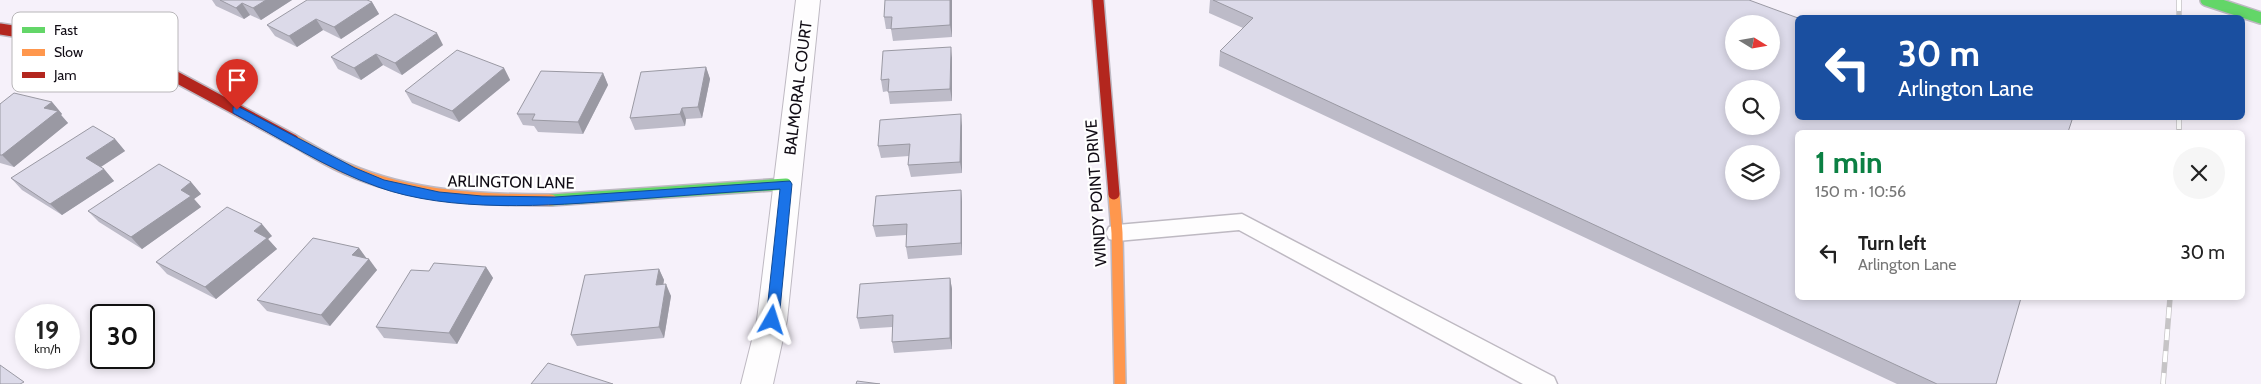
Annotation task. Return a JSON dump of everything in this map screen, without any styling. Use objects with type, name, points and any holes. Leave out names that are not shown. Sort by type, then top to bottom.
[{"type":"street","name":"BALMORAL COURT","points":[[756,384],[772,320],[808,0]]},
{"type":"street","name":"WINDY POINT DRIVE","points":[[1098,0],[1098,20],[1117,233],[1120,384]]},
{"type":"street","points":[[2206,0],[2261,18]]},
{"type":"street","name":"ARLINGTON LANE","points":[[178,78],[351,171],[381,184],[431,195],[482,200],[555,201],[786,184]]},
{"type":"lane","points":[[1117,233],[1242,222],[1545,384]]},
{"type":"building","points":[[220,0],[266,0],[253,8],[242,3],[236,8]]},
{"type":"building","points":[[307,0],[367,0],[372,2],[334,27],[316,19],[289,36],[267,25]]},
{"type":"building","points":[[885,0],[950,0],[950,25],[891,29],[892,17],[884,17]]},
{"type":"building","points":[[1213,0],[1749,0],[1795,17],[1795,120],[2072,120],[2069,130],[1795,130],[1795,300],[2020,300],[1996,384],[1937,384],[1220,51],[1253,18]]},
{"type":"building","points":[[395,14],[437,33],[395,63],[376,54],[354,68],[331,57]]},
{"type":"building","points":[[951,47],[950,89],[888,92],[889,79],[881,80],[883,51]]},
{"type":"building","points":[[457,50],[504,68],[452,111],[405,91]]},
{"type":"building","points":[[706,67],[698,107],[682,108],[680,114],[630,118],[641,72]]},
{"type":"building","points":[[541,71],[603,73],[578,122],[532,120],[535,114],[517,114]]},
{"type":"building","points":[[14,93],[52,102],[44,108],[58,111],[0,155],[0,104]]},
{"type":"building","points":[[961,114],[960,162],[908,165],[910,144],[878,146],[880,120]]},
{"type":"building","points":[[93,126],[115,139],[86,158],[104,169],[50,204],[11,178]]},
{"type":"building","points":[[159,164],[191,182],[181,190],[191,196],[131,237],[88,211]]},
{"type":"building","points":[[961,190],[961,243],[906,247],[907,224],[873,226],[876,196]]},
{"type":"building","points":[[227,207],[262,224],[254,231],[267,238],[205,287],[156,262]]},
{"type":"building","points":[[313,238],[359,248],[352,255],[369,259],[321,315],[257,300]]},
{"type":"building","points":[[434,263],[486,267],[449,333],[376,327],[411,270],[429,271]]},
{"type":"building","points":[[659,269],[656,285],[666,284],[659,327],[571,335],[585,275]]},
{"type":"building","points":[[950,278],[950,338],[892,342],[893,315],[857,318],[860,284]]},
{"type":"building","points":[[548,363],[613,384],[531,384]]},
{"type":"building","points":[[0,365],[24,382],[20,384],[0,384]]},
{"type":"building","points":[[857,381],[880,384],[856,384]]},
{"type":"railway","points":[[2179,0],[2179,15]]},
{"type":"railway","points":[[2179,120],[2179,130]]},
{"type":"railway","points":[[2163,384],[2170,300]]},
{"type":"traffic: fast","points":[[2206,0],[2261,18]]},
{"type":"traffic: fast","points":[[551,200],[786,184]]},
{"type":"traffic: slow","points":[[293,140],[345,169],[402,187],[451,196],[501,200],[551,200]]},
{"type":"traffic: slow","points":[[1114,194],[1117,233],[1120,384]]},
{"type":"traffic: jam","points":[[1098,0],[1114,194]]},
{"type":"traffic: jam","points":[[0,29],[12,31]]},
{"type":"traffic: jam","points":[[178,78],[293,140]]},
{"type":"route","points":[[237,110],[351,171],[381,184],[439,196],[482,200],[555,201],[786,184],[772,320]]}]
